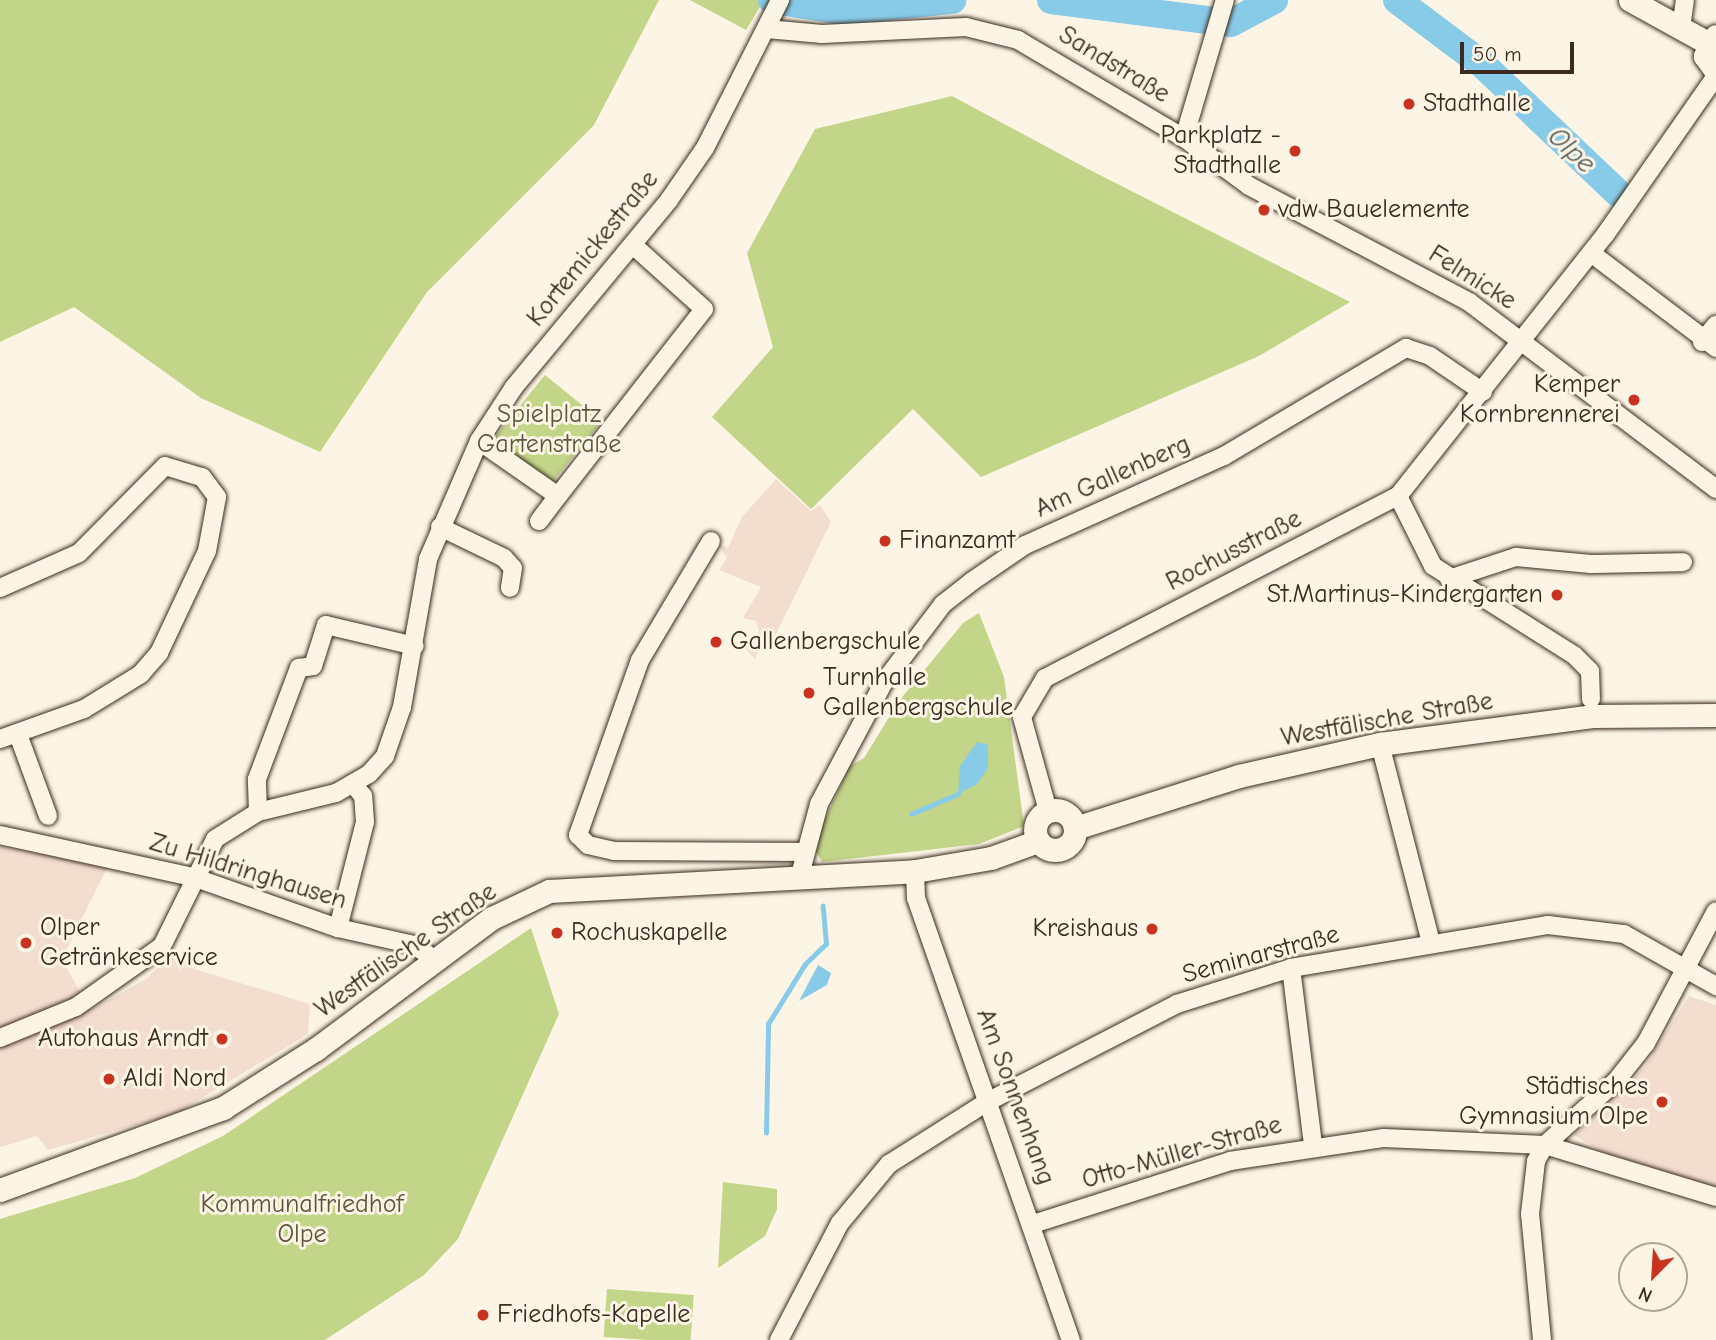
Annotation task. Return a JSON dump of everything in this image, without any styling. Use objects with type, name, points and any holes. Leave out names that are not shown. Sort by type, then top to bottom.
[{"type":"street","points":[[1630,0],[1661,7],[1681,28],[1712,40],[1705,56],[1716,71]]},
{"type":"street","points":[[1681,28],[1685,0]]},
{"type":"street","points":[[1184,138],[1222,7]]},
{"type":"street","name":"Sandstraße","points":[[773,14],[822,34],[966,27],[998,33],[1184,138]]},
{"type":"street","name":"Kortemickestraße","points":[[353,784],[385,756],[415,646],[418,596],[440,527],[479,441],[513,387],[633,245],[705,148],[773,14]]},
{"type":"street","name":"Rochusstraße","points":[[1048,811],[1022,717],[1045,678],[1398,496],[1591,253],[1716,76]]},
{"type":"street","name":"Felmicke","points":[[1184,138],[1249,186],[1469,302],[1716,489]]},
{"type":"street","points":[[539,521],[704,309],[633,245]]},
{"type":"street","points":[[1591,253],[1709,345],[1716,325]]},
{"type":"street","name":"Am Gallenberg","points":[[800,875],[802,852],[841,760],[912,641],[943,604],[1025,545],[1224,457],[1406,348],[1483,392]]},
{"type":"street","points":[[479,441],[558,496]]},
{"type":"street","points":[[0,588],[79,553],[165,466],[202,477],[217,497],[207,551],[159,653],[120,689],[19,737],[0,739]]},
{"type":"street","points":[[1398,496],[1433,566],[1449,579],[1497,601],[1574,655],[1590,671],[1591,699]]},
{"type":"street","points":[[440,527],[505,558],[513,568],[509,588]]},
{"type":"street","points":[[711,541],[640,660],[578,835],[588,845],[614,851],[802,852]]},
{"type":"street","points":[[1449,579],[1516,557],[1591,564],[1683,562]]},
{"type":"street","points":[[258,812],[257,779],[299,668],[313,666],[326,625],[415,646]]},
{"type":"street","name":"Westfälische Straße","points":[[1075,828],[1239,776],[1380,744],[1592,716],[1716,715]]},
{"type":"street","points":[[19,737],[48,816]]},
{"type":"street","points":[[1380,744],[1430,942]]},
{"type":"street","points":[[0,1038],[76,1007],[147,960],[175,927],[194,877],[215,839],[258,812],[353,784],[363,796],[365,822],[338,928]]},
{"type":"street","points":[[1048,811],[1063,811],[1075,828],[1070,844],[1060,850],[1038,841],[1035,824],[1048,811]]},
{"type":"street","name":"Zu Hildringhausen","points":[[0,835],[194,877],[338,928],[414,945],[434,960]]},
{"type":"street","name":"Westfälische Straße","points":[[0,1189],[223,1108],[316,1049],[492,918],[549,891],[800,875],[915,871],[991,858],[1038,841]]},
{"type":"street","name":"Am Sonnenhang","points":[[915,871],[916,898],[1033,1224],[1071,1340]]},
{"type":"street","points":[[1542,1340],[1530,1214],[1536,1161],[1545,1144],[1616,1082],[1646,1043],[1716,911]]},
{"type":"street","name":"Seminarstraße","points":[[779,1340],[792,1304],[839,1223],[889,1164],[987,1102],[1177,1004],[1291,968],[1430,942],[1548,925],[1624,934],[1716,986]]},
{"type":"street","points":[[1291,968],[1313,1144]]},
{"type":"street","name":"Otto-Müller-Straße","points":[[1033,1224],[1230,1161],[1313,1144],[1457,1136],[1545,1144],[1716,1197]]},
{"type":"shaded area","points":[[776,479],[811,511],[820,505],[831,522],[772,642],[762,639],[755,659],[744,647],[759,631],[756,621],[743,618],[761,587],[719,570],[727,558],[717,543],[728,548],[742,517]]},
{"type":"shaded area","points":[[0,847],[108,866],[62,959],[90,1010],[146,979],[175,951],[194,969],[310,1004],[308,1034],[177,1113],[48,1150],[37,1136],[0,1147]]},
{"type":"shaded area","name":"Städtisches Gymnasium Olpe","points":[[1689,996],[1716,1005],[1716,1189],[1609,1156],[1574,1135],[1644,1068]]},
{"type":"green space","points":[[0,0],[659,0],[594,125],[427,292],[320,452],[201,398],[74,307],[0,342]]},
{"type":"green space","points":[[690,0],[764,0],[746,30]]},
{"type":"green space","points":[[952,96],[1088,169],[1350,302],[1259,356],[981,477],[913,409],[811,509],[712,417],[773,347],[747,253],[815,129]]},
{"type":"green space","name":"Spielplatz Gartenstraße","points":[[545,375],[602,421],[551,484],[494,438]]},
{"type":"green space","points":[[979,613],[1004,677],[1024,826],[979,844],[822,862],[815,850],[819,832],[850,766],[864,758],[899,701],[963,623]]},
{"type":"green space","name":"Kommunalfriedhof Olpe","points":[[531,928],[559,1014],[458,1239],[424,1275],[325,1340],[0,1340],[0,1219],[135,1178],[223,1136]]},
{"type":"green space","points":[[723,1182],[777,1189],[777,1209],[765,1236],[718,1268]]},
{"type":"green space","points":[[607,1289],[694,1295],[691,1340],[604,1337]]},
{"type":"water","points":[[977,742],[988,745],[988,768],[977,784],[958,794],[960,766]]},
{"type":"water","points":[[818,965],[831,973],[827,985],[799,1001]]},
{"type":"waterway","name":"Olpe","points":[[772,0],[843,11],[952,0]]},
{"type":"waterway","name":"Olpe","points":[[1051,0],[1231,23],[1274,0]]},
{"type":"waterway","name":"Olpe","points":[[1397,0],[1482,64],[1618,193]]},
{"type":"waterway","points":[[911,814],[958,794]]},
{"type":"waterway","points":[[766,1133],[768,1024],[805,964],[826,944],[823,906]]},
{"type":"place","name":"Stadthalle","points":[[1409,104]]},
{"type":"place","name":"Parkplatz - Stadthalle","points":[[1295,151]]},
{"type":"place","name":"vdw Bauelemente","points":[[1264,210]]},
{"type":"place","name":"Kemper Kornbrennerei","points":[[1634,400]]},
{"type":"place","name":"Finanzamt","points":[[885,541]]},
{"type":"place","name":"St.Martinus-Kindergarten","points":[[1557,595]]},
{"type":"place","name":"Gallenbergschule","points":[[716,642]]},
{"type":"place","name":"Turnhalle Gallenbergschule","points":[[809,693]]},
{"type":"place","name":"Kreishaus","points":[[1152,929]]},
{"type":"place","name":"Rochuskapelle","points":[[557,933]]},
{"type":"place","name":"Olper Getränkeservice","points":[[26,943]]},
{"type":"place","name":"Autohaus Arndt","points":[[222,1039]]},
{"type":"place","name":"Aldi Nord","points":[[109,1079]]},
{"type":"place","name":"Städtisches Gymnasium Olpe","points":[[1662,1102]]},
{"type":"place","name":"Friedhofs-Kapelle","points":[[483,1315]]}]
